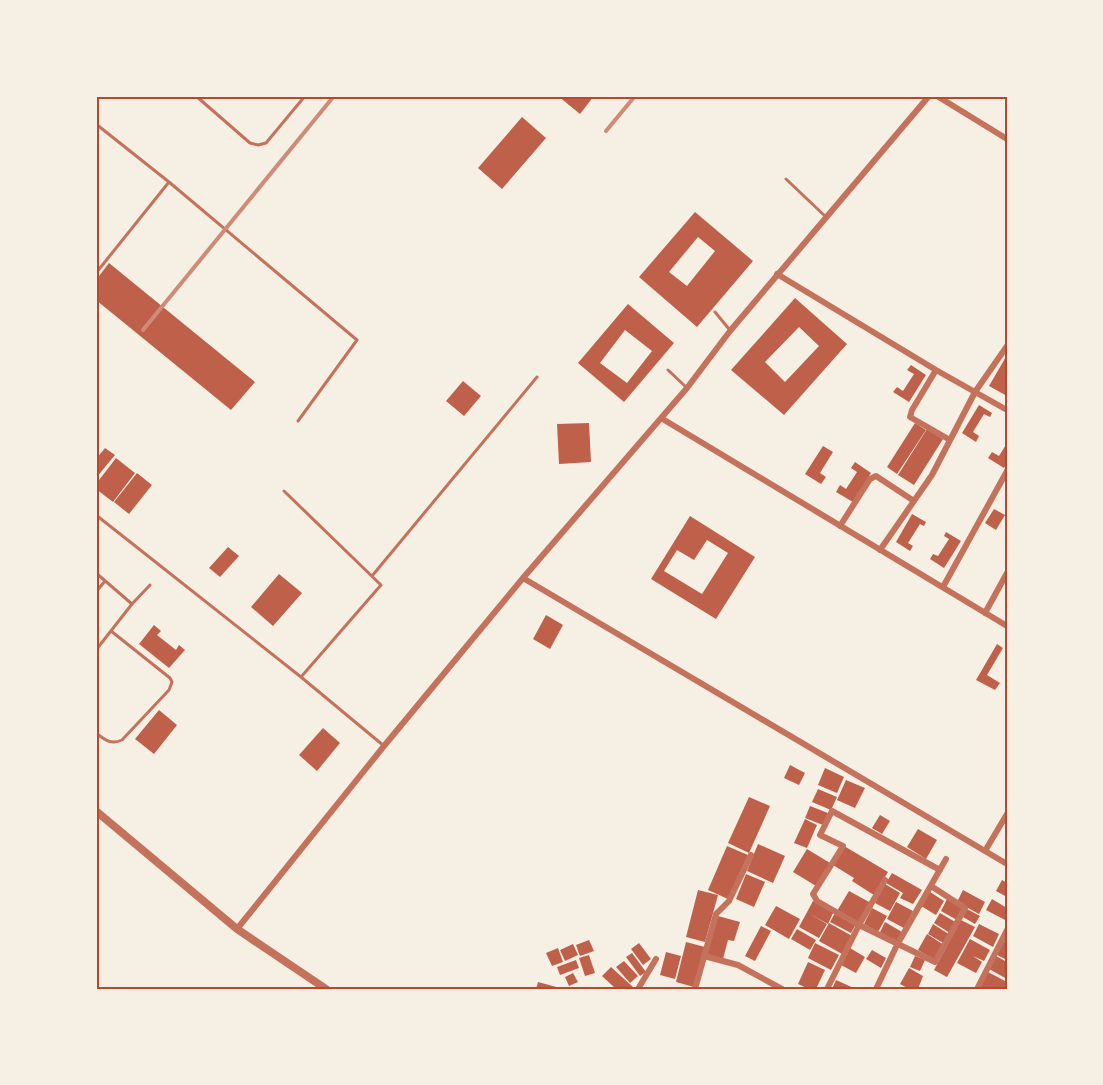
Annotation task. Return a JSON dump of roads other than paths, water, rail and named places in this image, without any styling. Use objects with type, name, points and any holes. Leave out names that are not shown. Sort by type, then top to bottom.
[{"type":"street","points":[[237,929],[384,746],[687,388],[777,274],[929,96]]},
{"type":"street","points":[[937,96],[1007,139]]},
{"type":"street","points":[[777,274],[1007,410]]},
{"type":"street","points":[[880,550],[932,475],[975,392],[1007,346]]},
{"type":"street","points":[[936,370],[910,417],[950,440]]},
{"type":"street","points":[[661,418],[1007,626]]},
{"type":"street","points":[[943,588],[1007,472]]},
{"type":"street","points":[[840,526],[870,479],[876,476],[914,501]]},
{"type":"street","points":[[985,613],[1007,573]]},
{"type":"street","points":[[524,578],[1007,864]]},
{"type":"street","points":[[96,811],[237,929],[326,989]]},
{"type":"street","points":[[931,886],[965,908],[936,961],[933,962],[859,926],[817,901],[813,894],[843,846],[820,835],[832,811],[940,870]]},
{"type":"street","points":[[985,851],[1007,814]]},
{"type":"street","points":[[695,989],[716,914],[729,901],[750,855]]},
{"type":"street","points":[[876,989],[897,945],[946,859]]},
{"type":"street","points":[[827,989],[885,880]]},
{"type":"street","points":[[977,989],[1007,930]]},
{"type":"street","points":[[704,956],[738,965],[782,989]]},
{"type":"street","points":[[638,989],[656,959]]},
{"type":"lane","points":[[196,96],[250,143],[258,145],[266,143],[305,96]]},
{"type":"lane","points":[[96,124],[169,182],[357,340],[298,421]]},
{"type":"lane","points":[[786,179],[826,216]]},
{"type":"lane","points":[[96,273],[169,182]]},
{"type":"lane","points":[[715,312],[730,331]]},
{"type":"lane","points":[[668,370],[687,388]]},
{"type":"lane","points":[[372,576],[537,376]]},
{"type":"lane","points":[[284,491],[381,585],[301,677]]},
{"type":"lane","points":[[96,515],[301,677],[384,746]]},
{"type":"lane","points":[[96,573],[132,604]]},
{"type":"lane","points":[[96,592],[105,581]]},
{"type":"lane","points":[[96,650],[150,585]]},
{"type":"lane","points":[[96,733],[112,742],[122,740],[169,690],[172,682],[111,631]]},
{"type":"railway","points":[[143,330],[334,96]]},
{"type":"railway","points":[[606,131],[635,96]]}]
